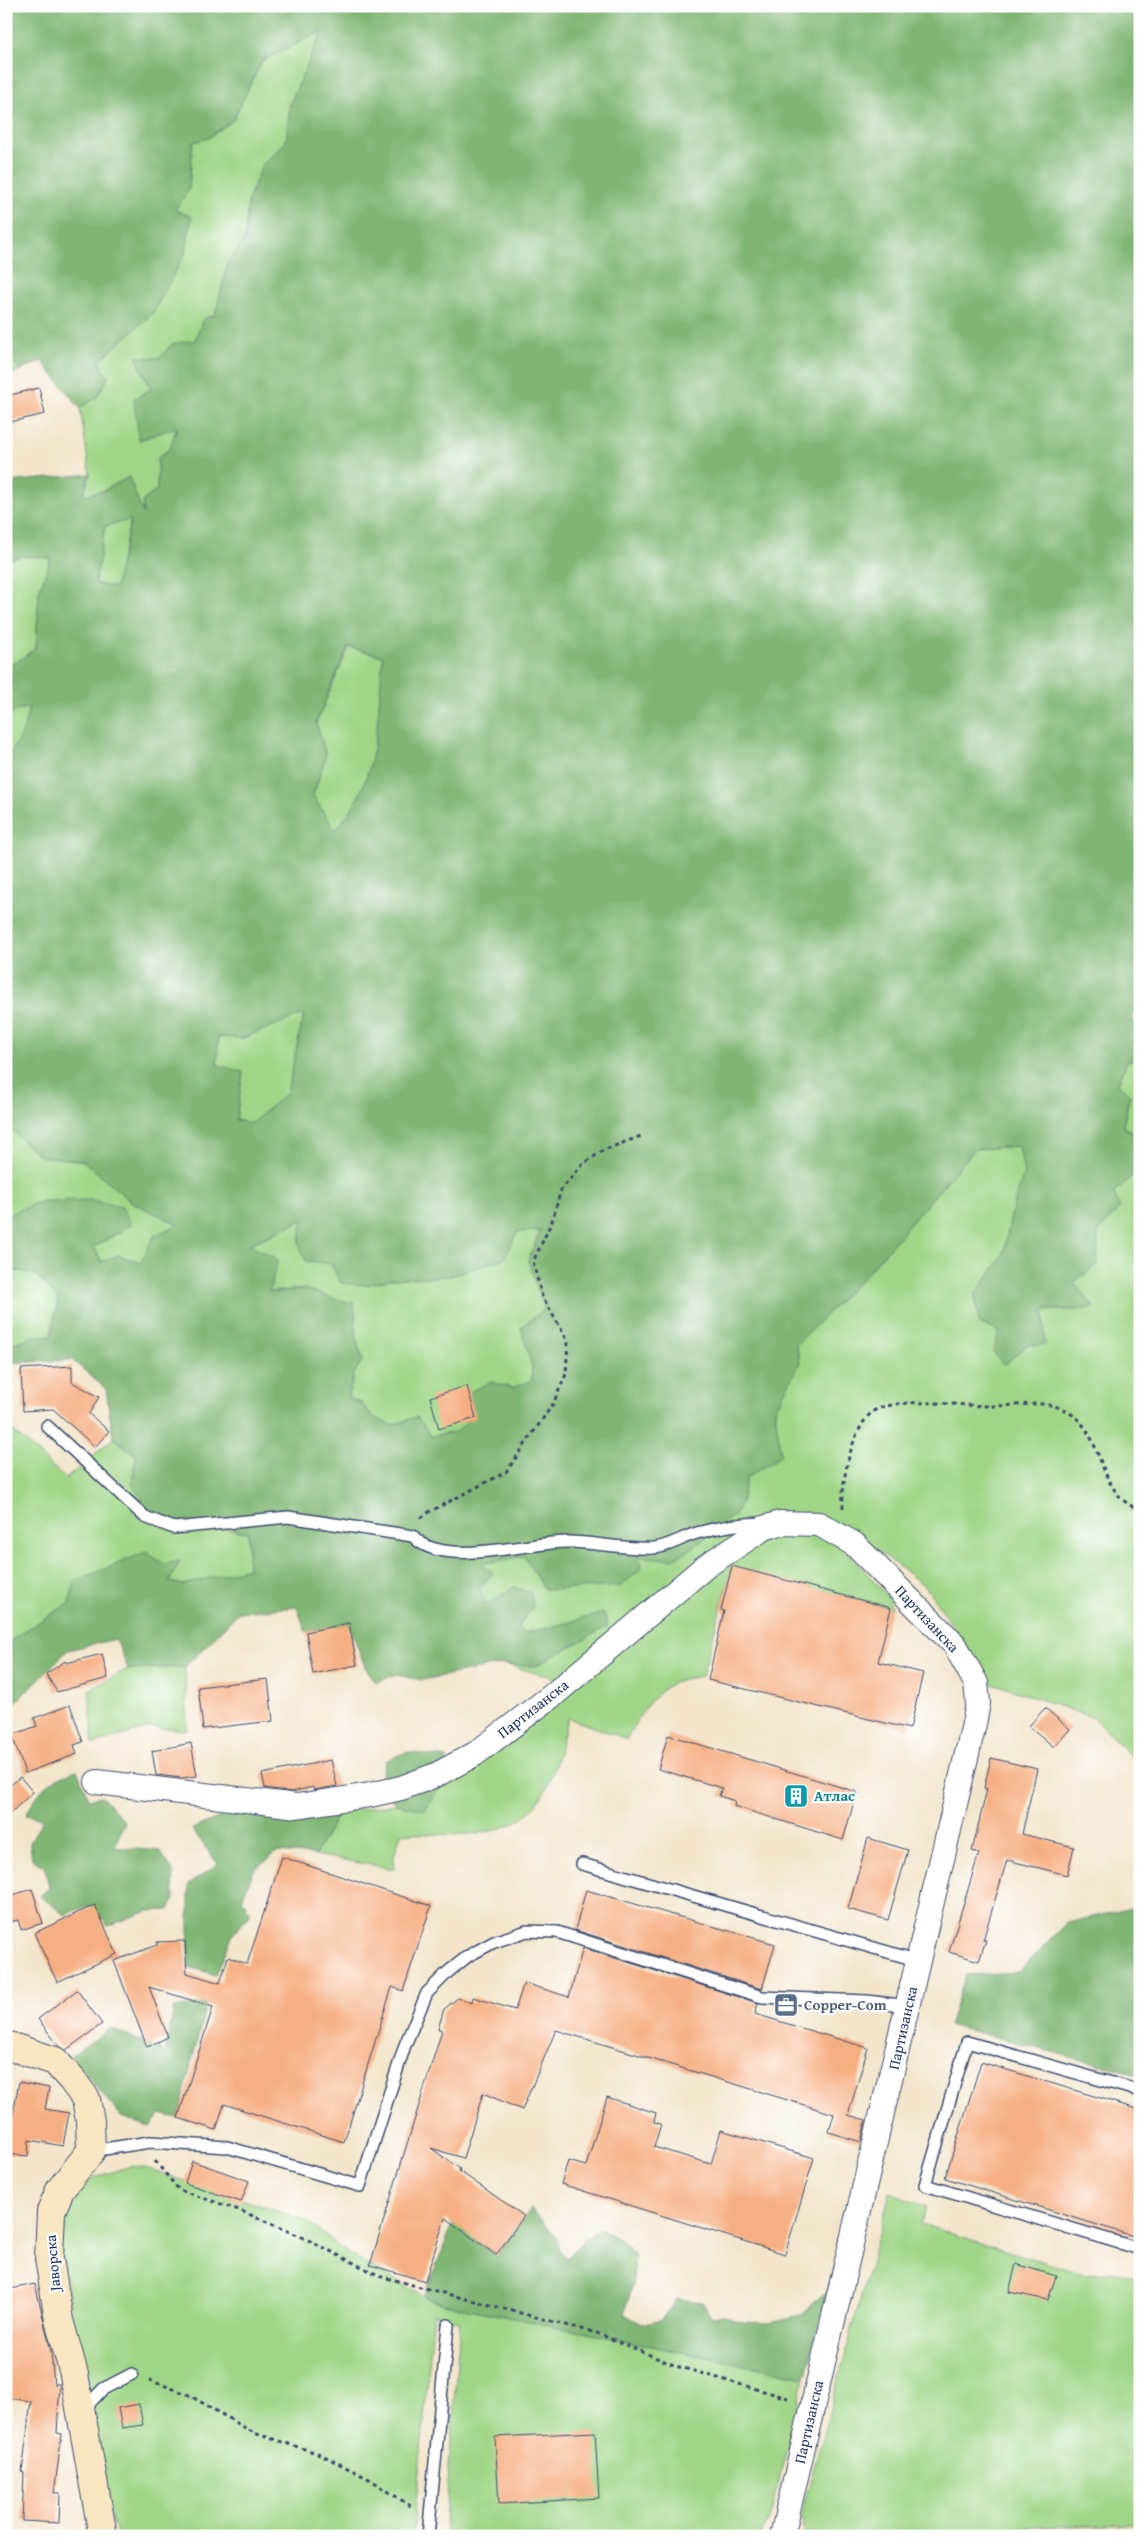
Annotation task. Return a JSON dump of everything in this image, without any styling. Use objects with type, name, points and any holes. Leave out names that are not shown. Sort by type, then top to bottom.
[{"type":"street","name":"Партизанска","points":[[97,1782],[297,1806],[370,1795],[401,1788],[436,1775],[475,1754],[553,1694],[706,1566],[764,1528],[780,1523],[819,1524],[854,1544],[955,1645],[976,1683],[978,1703],[974,1724],[782,2536]]},
{"type":"street","points":[[6,2045],[55,2062],[73,2080],[86,2099],[90,2121],[91,2151]]},
{"type":"street","name":"Јаворска","points":[[91,2151],[60,2190],[51,2211],[49,2258],[59,2320],[74,2374],[103,2536]]},
{"type":"lane","points":[[47,1426],[145,1517],[174,1528],[288,1517],[413,1536],[420,1544],[440,1550],[462,1552],[493,1551],[567,1542],[611,1547],[656,1548],[696,1533],[742,1523],[780,1523]]},
{"type":"lane","points":[[582,1864],[919,1961]]},
{"type":"lane","points":[[91,2151],[140,2144],[227,2147],[360,2186],[405,2045],[427,1993],[448,1972],[468,1956],[494,1942],[528,1931],[558,1932],[762,1997],[867,2001],[908,2006]]},
{"type":"lane","points":[[1140,2091],[967,2042],[925,2185],[1140,2249]]},
{"type":"lane","points":[[428,2536],[448,2325]]},
{"type":"lane","points":[[81,2413],[102,2389],[132,2374]]},
{"type":"path","points":[[413,1536],[414,1524],[429,1512],[506,1472],[553,1404],[566,1374],[568,1341],[542,1296],[533,1262],[552,1221],[561,1190],[582,1164],[604,1150],[641,1136]]},
{"type":"path","points":[[854,1544],[844,1521],[842,1497],[855,1436],[872,1411],[897,1404],[994,1406],[1042,1404],[1065,1410],[1084,1423],[1107,1481],[1123,1501],[1140,1510]]},
{"type":"path","points":[[140,2144],[179,2190],[255,2217],[304,2238],[382,2277],[598,2333],[676,2366],[813,2406]]},
{"type":"path","points":[[132,2374],[187,2394],[254,2433],[320,2454],[371,2480],[430,2520]]},
{"type":"green space","points":[[6,6],[1140,6],[1140,1006],[1132,1018],[1140,1026],[1140,1060],[1128,1060],[1117,1085],[1130,1094],[1123,1126],[1135,1135],[1139,1169],[1114,1193],[1120,1208],[1098,1232],[1097,1265],[1074,1282],[1094,1307],[1077,1310],[1044,1310],[1045,1345],[1027,1345],[1004,1365],[993,1352],[999,1332],[979,1323],[975,1295],[1003,1256],[1013,1207],[1024,1174],[1019,1146],[975,1149],[870,1270],[796,1345],[800,1362],[775,1410],[781,1456],[746,1478],[741,1503],[735,1514],[694,1547],[673,1559],[639,1557],[641,1569],[621,1586],[545,1590],[524,1556],[482,1564],[493,1573],[479,1590],[487,1605],[514,1587],[531,1593],[533,1607],[518,1626],[522,1633],[604,1613],[608,1626],[535,1666],[503,1664],[422,1680],[396,1675],[376,1682],[365,1667],[349,1623],[306,1632],[297,1607],[239,1612],[185,1667],[128,1669],[116,1639],[68,1650],[6,1712],[6,1643],[69,1603],[75,1581],[146,1552],[164,1564],[180,1561],[169,1582],[183,1585],[248,1568],[248,1532],[174,1521],[146,1506],[132,1484],[136,1455],[113,1438],[106,1389],[72,1360],[6,1363],[6,1346],[35,1336],[51,1336],[58,1299],[35,1274],[6,1269],[6,1227],[10,1214],[41,1201],[91,1200],[122,1207],[131,1225],[94,1247],[102,1262],[118,1255],[141,1263],[154,1236],[178,1224],[133,1203],[84,1161],[39,1156],[6,1125],[6,760],[23,732],[29,707],[6,714],[6,665],[15,663],[36,648],[39,591],[51,558],[22,556],[6,560],[6,486],[9,482],[90,474],[83,495],[103,491],[129,477],[143,514],[143,501],[157,490],[158,458],[170,448],[177,427],[139,440],[134,399],[151,389],[136,357],[160,358],[172,344],[195,340],[203,319],[215,315],[228,262],[245,239],[248,201],[262,165],[286,142],[290,104],[322,31],[262,61],[233,120],[208,138],[193,142],[189,189],[175,210],[192,217],[185,254],[153,313],[99,361],[108,378],[97,397],[80,408],[42,361],[21,370],[6,356]],"holes":[[[131,520],[115,588],[95,583],[105,526]],[[348,647],[383,656],[377,725],[368,771],[361,792],[350,812],[335,830],[313,796],[326,755],[316,723]],[[304,1014],[287,1093],[252,1123],[236,1120],[243,1072],[217,1065],[218,1037],[243,1038]],[[303,1219],[299,1244],[306,1261],[331,1264],[341,1283],[365,1285],[392,1279],[451,1276],[505,1258],[517,1232],[540,1231],[528,1261],[545,1309],[521,1327],[532,1366],[532,1380],[512,1388],[491,1382],[464,1395],[470,1418],[456,1432],[431,1436],[417,1417],[393,1425],[374,1418],[361,1403],[348,1398],[354,1373],[363,1360],[357,1343],[354,1303],[331,1298],[305,1289],[269,1292],[278,1259],[249,1245]]]},
{"type":"green space","points":[[323,30],[290,104],[286,142],[262,165],[248,201],[245,239],[228,262],[215,315],[203,319],[195,340],[172,344],[160,358],[137,358],[151,389],[140,440],[177,427],[170,448],[158,458],[157,490],[143,501],[143,517],[129,477],[103,491],[83,495],[90,474],[80,408],[97,397],[99,362],[116,346],[175,210],[189,188],[193,142],[208,138],[233,120],[262,61]]},
{"type":"green space","points":[[6,356],[21,370],[6,377]]},
{"type":"green space","points":[[131,519],[115,588],[95,583],[105,526]]},
{"type":"green space","points":[[22,556],[51,558],[39,592],[36,648],[15,663],[6,665],[6,560]]},
{"type":"green space","points":[[349,647],[384,656],[374,748],[368,771],[361,792],[350,812],[335,830],[313,796],[326,755],[316,723]]},
{"type":"green space","points":[[29,706],[23,732],[6,760],[6,714]]},
{"type":"green space","points":[[304,1013],[287,1093],[252,1123],[235,1120],[217,1065],[218,1037],[243,1038]]},
{"type":"green space","points":[[1128,1060],[1140,1060],[1140,1765],[1094,1718],[986,1681],[965,1644],[926,1587],[862,1538],[847,1551],[890,1599],[891,1608],[732,1567],[702,1676],[678,1681],[659,1692],[646,1706],[627,1739],[568,1718],[556,1763],[547,1786],[536,1805],[523,1817],[508,1826],[473,1834],[401,1833],[394,1856],[395,1869],[315,1855],[339,1812],[396,1804],[425,1809],[445,1779],[562,1680],[503,1664],[535,1666],[607,1626],[604,1613],[553,1627],[522,1633],[518,1626],[533,1607],[514,1587],[487,1605],[479,1590],[481,1564],[524,1556],[638,1556],[694,1547],[735,1514],[741,1503],[746,1478],[780,1456],[775,1410],[800,1362],[796,1345],[870,1270],[975,1149],[1019,1146],[1024,1174],[1013,1207],[1003,1256],[975,1295],[999,1332],[1004,1365],[1027,1345],[1044,1310],[1077,1310],[1094,1307],[1074,1282],[1096,1265],[1098,1232],[1120,1208],[1114,1193],[1139,1169],[1123,1126],[1130,1095],[1117,1086]]},
{"type":"green space","points":[[7,1124],[39,1156],[84,1161],[133,1203],[179,1224],[154,1236],[141,1263],[118,1255],[102,1263],[94,1247],[131,1225],[10,1214],[6,1227]]},
{"type":"green space","points":[[304,1219],[299,1244],[365,1285],[392,1279],[451,1276],[517,1232],[540,1231],[528,1261],[545,1309],[521,1327],[532,1366],[532,1381],[512,1388],[491,1382],[470,1418],[457,1432],[431,1436],[416,1417],[393,1425],[374,1418],[361,1403],[348,1399],[354,1373],[363,1360],[357,1343],[354,1303],[331,1298],[305,1289],[269,1292],[249,1245]]},
{"type":"green space","points":[[6,1269],[35,1274],[58,1299],[51,1336],[35,1336],[6,1346]]},
{"type":"green space","points":[[6,1424],[66,1479],[113,1438],[136,1455],[132,1484],[174,1521],[248,1532],[248,1569],[183,1585],[169,1582],[180,1561],[69,1603],[6,1643]]},
{"type":"green space","points":[[185,1667],[187,1730],[152,1727],[93,1744],[89,1690],[128,1669]]},
{"type":"green space","points":[[407,1752],[447,1758],[445,1779],[425,1810],[396,1804],[379,1784],[385,1761]]},
{"type":"green space","points":[[77,1770],[89,1799],[102,1796],[125,1822],[114,1847],[160,1851],[173,1871],[174,1899],[169,1910],[148,1911],[108,1926],[90,1905],[65,1915],[40,1896],[49,1888],[45,1867],[32,1859],[30,1843],[43,1819],[26,1815],[46,1786],[59,1777]]},
{"type":"green space","points":[[249,1805],[293,1817],[339,1812],[315,1855],[277,1852],[254,1870],[242,1899],[251,1914],[233,1934],[216,1975],[189,1967],[189,1884],[218,1864],[192,1829]]},
{"type":"green space","points":[[1140,1906],[1140,2075],[949,2025],[966,1975],[1019,1972],[1067,1923]]},
{"type":"green space","points":[[206,2004],[178,2118],[160,2114],[150,2127],[121,2117],[71,2056],[111,2028],[165,2052],[174,2008]]},
{"type":"green space","points":[[131,2166],[149,2169],[305,2220],[346,2252],[434,2302],[805,2377],[769,2520],[760,2536],[444,2536],[460,2322],[434,2313],[413,2536],[118,2536],[102,2492],[60,2246],[69,2203],[93,2178]]},
{"type":"green space","points":[[890,2193],[927,2207],[920,2224],[1086,2275],[1114,2272],[1140,2279],[1140,2524],[1001,2528],[898,2536],[804,2534],[801,2514]]},
{"type":"green space","points":[[531,2209],[557,2237],[560,2251],[567,2258],[585,2239],[600,2229],[621,2240],[635,2255],[632,2287],[624,2314],[642,2324],[660,2321],[677,2299],[702,2302],[712,2317],[725,2316],[743,2322],[770,2323],[800,2316],[829,2289],[805,2377],[434,2302],[424,2296],[455,2219],[475,2240],[496,2255]]},
{"type":"building","points":[[39,388],[45,414],[6,423],[6,396]]},
{"type":"building","points":[[72,1366],[72,1382],[99,1397],[89,1414],[109,1431],[95,1447],[53,1409],[23,1411],[21,1369]]},
{"type":"building","points":[[467,1386],[476,1418],[439,1429],[430,1397]]},
{"type":"building","points":[[732,1566],[891,1608],[878,1662],[923,1673],[910,1729],[708,1680],[724,1611],[721,1610]]},
{"type":"building","points":[[349,1623],[357,1665],[313,1674],[306,1632]]},
{"type":"building","points":[[102,1654],[108,1678],[57,1692],[46,1674],[65,1661],[66,1663]]},
{"type":"building","points":[[268,1679],[273,1721],[203,1729],[198,1687]]},
{"type":"building","points":[[70,1705],[83,1742],[74,1745],[77,1754],[25,1773],[12,1735],[37,1726],[34,1718]]},
{"type":"building","points":[[1045,1708],[1070,1729],[1054,1747],[1029,1726]]},
{"type":"building","name":"Атлас","points":[[668,1735],[857,1792],[843,1840],[734,1806],[735,1801],[719,1796],[722,1788],[658,1769]]},
{"type":"building","points":[[191,1743],[197,1776],[182,1778],[156,1775],[152,1751]]},
{"type":"building","points":[[991,1758],[1037,1769],[1022,1834],[1074,1847],[1067,1875],[1007,1860],[983,1940],[986,1940],[979,1961],[949,1952],[979,1853],[972,1851],[987,1789],[984,1788]]},
{"type":"building","points":[[331,1760],[337,1786],[314,1790],[313,1787],[292,1792],[265,1788],[262,1774]]},
{"type":"building","points":[[20,1777],[33,1792],[6,1817],[6,1789]]},
{"type":"building","points":[[868,1838],[908,1850],[888,1920],[848,1909]]},
{"type":"building","points":[[282,1857],[431,1906],[403,1991],[392,1987],[344,2142],[224,2104],[216,2130],[178,2118],[213,2007],[149,1987],[168,2037],[147,2047],[114,1961],[157,1945],[157,1942],[185,1941],[187,1973],[220,1983],[228,1957],[247,1964]]},
{"type":"building","points":[[32,1889],[43,1923],[21,1930],[18,1920],[6,1923],[6,1897]]},
{"type":"building","points":[[586,1890],[775,1944],[762,1989],[575,1930]]},
{"type":"building","points":[[95,1905],[117,1954],[57,1982],[34,1933]]},
{"type":"building","points":[[583,1948],[758,2003],[755,2014],[868,2048],[848,2115],[866,2120],[861,2142],[829,2132],[834,2114],[556,2030],[522,2110],[483,2093],[463,2158],[431,2148],[460,2169],[459,2171],[524,2216],[496,2255],[445,2218],[425,2281],[370,2265],[442,2030],[438,2029],[444,2009],[458,1998],[472,2003],[473,1997],[515,2010],[524,1983],[569,1997]]},
{"type":"building","points":[[77,1990],[102,2024],[66,2050],[58,2045],[38,2019]]},
{"type":"building","points":[[981,2062],[1140,2110],[1140,2238],[945,2178]]},
{"type":"building","points":[[19,2082],[49,2088],[45,2109],[69,2113],[63,2146],[29,2140],[28,2156],[6,2154],[6,2133],[9,2134]]},
{"type":"building","points":[[607,2097],[656,2113],[654,2122],[661,2124],[654,2147],[711,2164],[721,2130],[814,2158],[785,2254],[561,2184],[568,2161],[586,2166]]},
{"type":"building","points":[[192,2161],[249,2181],[241,2202],[185,2183]]},
{"type":"building","points":[[1016,2264],[1056,2276],[1048,2300],[1009,2292]]},
{"type":"building","points":[[35,2284],[51,2351],[54,2384],[60,2384],[57,2433],[62,2434],[54,2493],[60,2493],[59,2523],[22,2521],[24,2473],[22,2472],[31,2401],[6,2398],[6,2290]]},
{"type":"building","points":[[139,2404],[143,2425],[122,2428],[118,2408]]},
{"type":"building","points":[[595,2432],[599,2498],[499,2504],[495,2437]]},
{"type":"place","name":"Атлас","points":[[796,1796]]},
{"type":"place","name":"Copper-Com","points":[[786,2005]]}]
